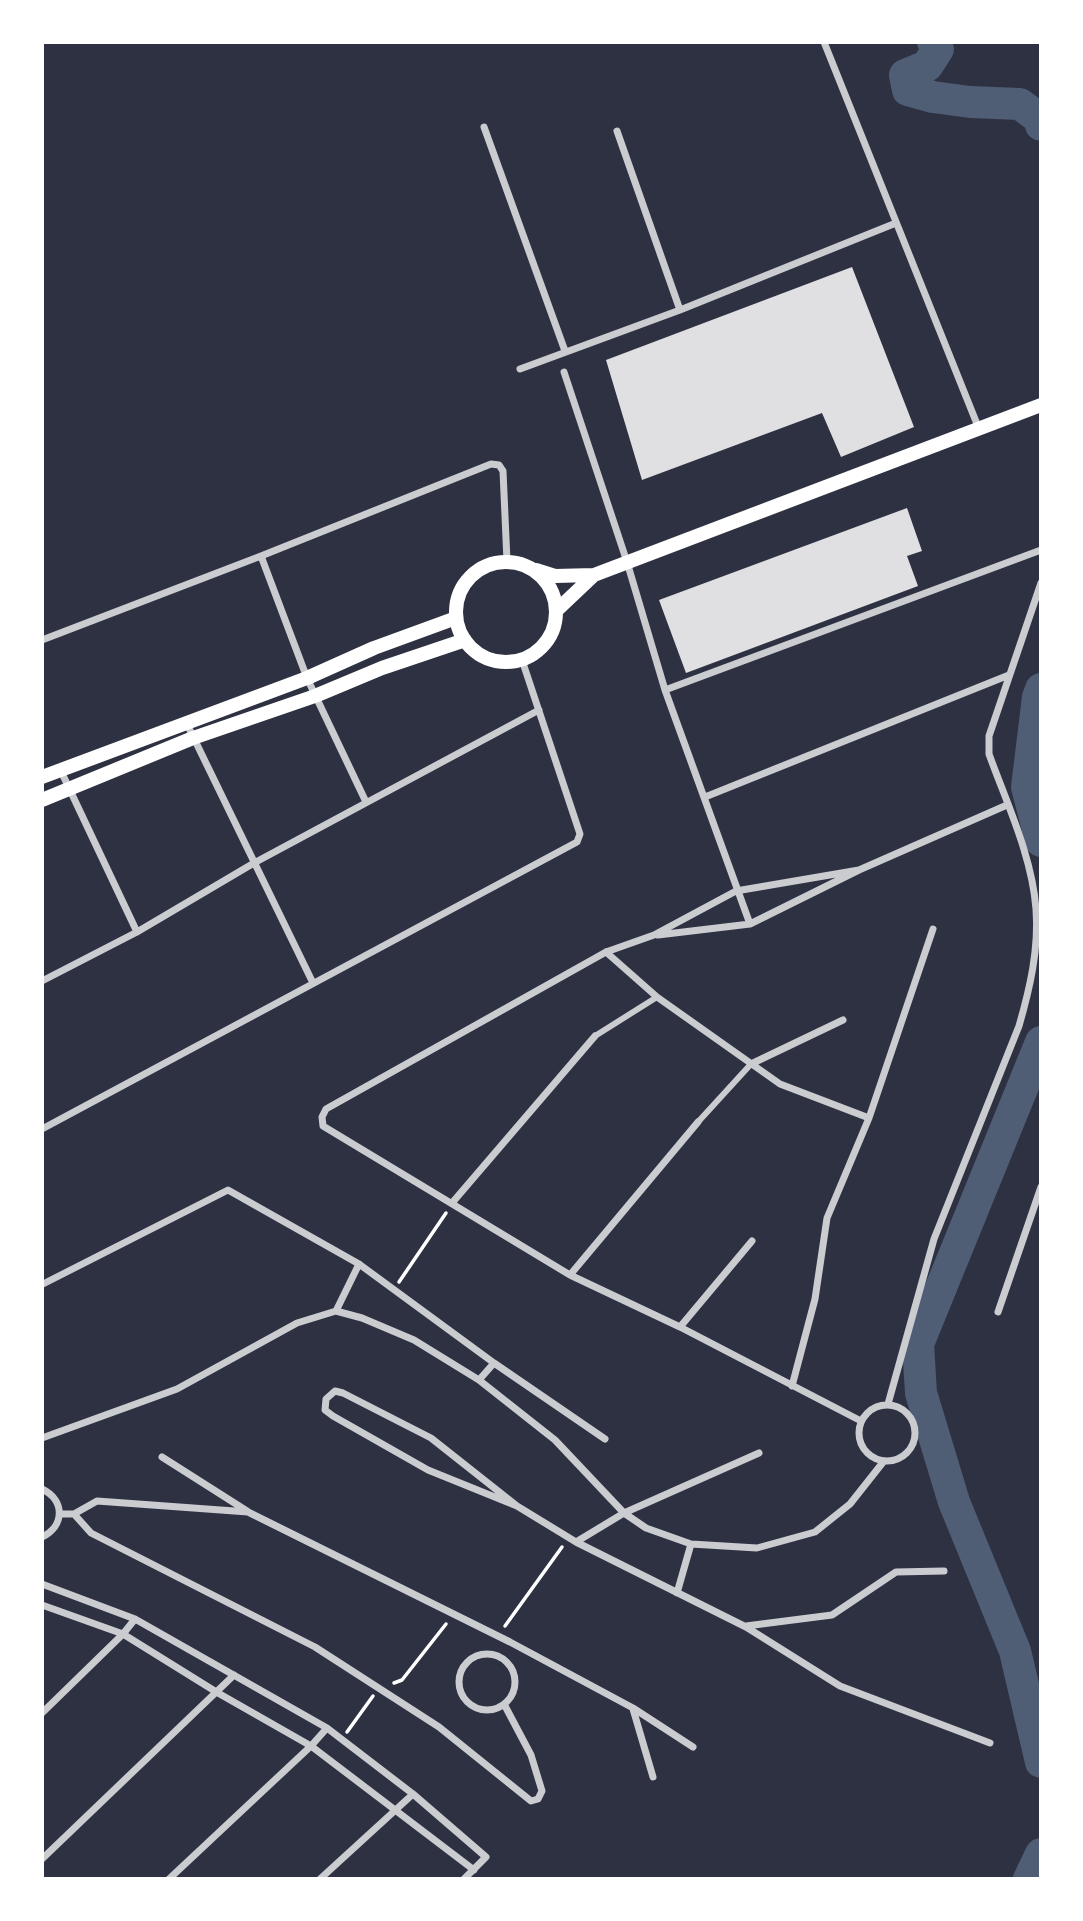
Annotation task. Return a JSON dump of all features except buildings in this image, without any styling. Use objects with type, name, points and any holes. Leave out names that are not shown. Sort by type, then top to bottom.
[{"type":"main road","points":[[536,570],[553,592],[557,610],[555,626],[548,641],[536,653],[522,660],[506,663],[490,660],[475,652],[465,640],[456,618],[457,601],[463,585],[475,572],[490,564],[507,561],[522,563],[555,576],[594,575],[1041,405]]},
{"type":"main road","points":[[557,610],[594,575]]},
{"type":"main road","points":[[42,777],[307,678],[374,648],[456,618]]},
{"type":"main road","points":[[42,800],[193,738],[465,640]]},
{"type":"main road","points":[[374,648],[382,668]]},
{"type":"street","points":[[824,42],[979,429]]},
{"type":"street","points":[[484,127],[565,351]]},
{"type":"street","points":[[617,131],[680,310]]},
{"type":"street","points":[[520,369],[680,310],[897,223]]},
{"type":"street","points":[[564,372],[665,690],[750,924]]},
{"type":"street","points":[[42,640],[491,464],[499,465],[503,471],[507,561]]},
{"type":"street","points":[[665,690],[1041,550]]},
{"type":"street","points":[[261,556],[307,678],[366,802]]},
{"type":"street","points":[[888,1404],[934,1239],[1019,1026],[1029,990],[1036,950],[1036,908],[1029,871],[989,754],[989,736],[1041,583]]},
{"type":"street","points":[[42,1129],[577,842],[580,834],[522,660]]},
{"type":"street","points":[[705,797],[1009,675]]},
{"type":"street","points":[[42,981],[137,932],[254,863],[539,710]]},
{"type":"street","points":[[186,722],[313,983]]},
{"type":"street","points":[[60,769],[137,932]]},
{"type":"street","points":[[654,935],[750,924],[859,870],[1007,805]]},
{"type":"street","points":[[859,870],[736,891],[654,935],[606,952],[326,1109],[322,1117],[323,1126],[570,1275],[680,1327],[861,1421]]},
{"type":"street","points":[[792,1387],[815,1299],[827,1218],[869,1118],[933,929]]},
{"type":"street","points":[[606,952],[657,997],[780,1084],[869,1118]]},
{"type":"street","points":[[452,1203],[595,1036],[657,997]]},
{"type":"street","points":[[570,1275],[698,1122],[751,1065],[843,1020]]},
{"type":"street","points":[[998,1311],[1041,1187]]},
{"type":"street","points":[[43,1283],[228,1190],[359,1264],[494,1363],[605,1439]]},
{"type":"street","points":[[680,1327],[752,1241]]},
{"type":"street","points":[[336,1311],[359,1264]]},
{"type":"street","points":[[42,1437],[177,1389],[297,1323],[336,1311],[362,1318],[414,1340],[479,1380],[555,1440],[624,1513],[646,1528],[691,1544],[757,1548],[815,1532],[850,1504],[884,1461]]},
{"type":"street","points":[[479,1380],[494,1363]]},
{"type":"street","points":[[517,1506],[428,1470],[333,1416],[325,1410],[326,1399],[335,1391],[343,1393],[431,1438],[517,1506],[572,1540],[746,1627],[839,1686],[990,1743]]},
{"type":"street","points":[[888,1404],[905,1411],[911,1418],[915,1435],[913,1444],[902,1457],[884,1461],[875,1459],[862,1447],[859,1430],[861,1421],[872,1409],[888,1404]]},
{"type":"street","points":[[572,1540],[624,1513],[759,1453]]},
{"type":"street","points":[[162,1457],[248,1512],[510,1642],[633,1708],[693,1746]]},
{"type":"street","points":[[42,1489],[55,1498],[60,1514],[55,1529],[42,1537]]},
{"type":"street","points":[[60,1514],[74,1514],[97,1501],[248,1512]]},
{"type":"street","points":[[74,1514],[91,1532],[315,1647],[439,1727],[531,1801],[538,1799],[542,1791],[531,1755],[504,1704]]},
{"type":"street","points":[[677,1594],[691,1544]]},
{"type":"street","points":[[746,1627],[832,1615],[896,1572],[944,1571]]},
{"type":"street","points":[[42,1584],[135,1619],[327,1728],[413,1794],[486,1857],[464,1879]]},
{"type":"street","points":[[42,1605],[123,1634],[218,1693],[312,1746],[474,1870]]},
{"type":"street","points":[[42,1713],[135,1619]]},
{"type":"street","points":[[502,1657],[510,1642]]},
{"type":"street","points":[[481,1654],[492,1654],[502,1657],[510,1665],[515,1686],[504,1704],[494,1709],[483,1709],[473,1706],[465,1698],[460,1688],[460,1677],[471,1659],[481,1654]]},
{"type":"street","points":[[42,1858],[234,1675]]},
{"type":"street","points":[[633,1708],[653,1777]]},
{"type":"street","points":[[169,1879],[312,1746],[327,1728]]},
{"type":"street","points":[[320,1879],[413,1794]]},
{"type":"path","points":[[394,1290],[452,1203]]},
{"type":"path","points":[[498,1636],[572,1540]]},
{"type":"path","points":[[342,1739],[379,1688],[402,1680],[454,1615]]},
{"type":"waterway","points":[[933,42],[938,49],[927,66],[905,75],[908,90],[933,97],[970,102],[1020,104],[1040,119],[1041,125]]},
{"type":"waterway","points":[[1041,689],[1027,787],[1041,841]]},
{"type":"waterway","points":[[1041,1042],[918,1344],[921,1393],[954,1502],[1015,1651],[1041,1762]]},
{"type":"waterway","points":[[1029,1879],[1041,1854]]}]
